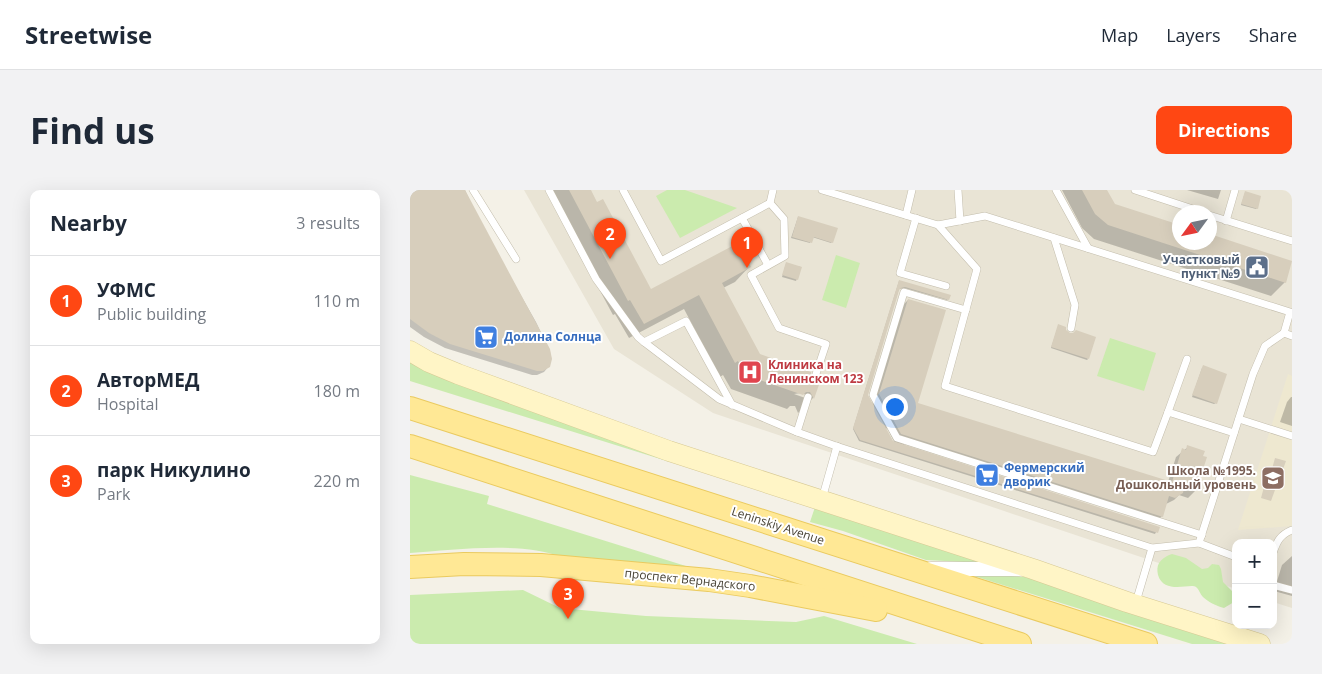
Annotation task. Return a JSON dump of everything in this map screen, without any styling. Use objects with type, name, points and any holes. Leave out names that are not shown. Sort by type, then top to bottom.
[{"type":"main road","points":[[410,351],[429,362],[458,374],[669,451],[1033,569],[1135,605],[1260,644]]},
{"type":"main road","name":"Leninskiy Avenue","points":[[410,408],[1146,644]]},
{"type":"main road","points":[[410,446],[492,471],[1020,644]]},
{"type":"main road","name":"проспект Вернадского","points":[[410,567],[464,564],[541,565],[710,580],[966,627]]},
{"type":"street","points":[[912,568],[1033,569]]},
{"type":"lane","points":[[473,190],[516,259]]},
{"type":"lane","points":[[549,190],[596,279],[638,337],[719,400],[797,432],[1152,548],[1199,543],[1232,555]]},
{"type":"lane","points":[[623,190],[661,261],[770,203],[774,190]]},
{"type":"lane","points":[[822,190],[938,225],[985,216],[1291,309],[1284,333],[1265,346],[1253,374],[1199,543]]},
{"type":"lane","points":[[906,215],[912,190]]},
{"type":"lane","points":[[958,190],[960,221]]},
{"type":"lane","points":[[1056,190],[1088,248]]},
{"type":"lane","points":[[1135,190],[1158,194],[1185,205]]},
{"type":"lane","points":[[1226,221],[1235,190]]},
{"type":"lane","points":[[770,203],[784,219],[785,256],[750,275],[779,328],[826,344],[816,374]]},
{"type":"lane","points":[[742,218],[768,265]]},
{"type":"lane","points":[[916,218],[900,273],[946,286]]},
{"type":"lane","points":[[1217,218],[1292,241]]},
{"type":"lane","points":[[938,225],[977,269],[945,386],[1153,452],[1187,359]]},
{"type":"lane","points":[[1054,238],[1075,305],[1071,328]]},
{"type":"lane","points":[[966,310],[904,292],[873,395],[897,438],[1202,535]]},
{"type":"lane","points":[[644,342],[686,320],[732,405]]},
{"type":"lane","points":[[1284,333],[1292,336]]},
{"type":"lane","points":[[797,432],[808,397]]},
{"type":"lane","points":[[1168,412],[1234,433]]},
{"type":"lane","points":[[1238,420],[1292,436]]},
{"type":"lane","points":[[821,500],[838,446]]},
{"type":"lane","points":[[1277,543],[1284,533],[1292,530]]},
{"type":"lane","points":[[1135,605],[1152,548]]},
{"type":"lane","points":[[1277,586],[1292,590]]},
{"type":"shaded area","points":[[524,190],[1292,190],[1292,608],[1277,603],[1277,539],[1232,539],[1232,588],[713,413],[614,349]]},
{"type":"shaded area","name":"Школа №1995. Дошкольный уровень","points":[[1288,374],[1292,376],[1292,526],[1238,530]]},
{"type":"green space","points":[[667,190],[685,190],[737,208],[680,238],[656,196]]},
{"type":"green space","points":[[836,255],[860,263],[846,308],[822,300]]},
{"type":"green space","points":[[1110,338],[1156,353],[1144,391],[1097,376]]},
{"type":"green space","points":[[410,362],[455,382],[673,458],[670,462],[410,381]]},
{"type":"green space","points":[[410,475],[489,496],[487,504],[689,567],[562,557],[545,552],[507,548],[410,553]]},
{"type":"green space","points":[[816,504],[1001,564],[926,560],[843,531],[810,522]]},
{"type":"green space","points":[[1172,554],[1186,558],[1202,569],[1208,568],[1212,564],[1219,565],[1223,582],[1232,591],[1232,603],[1224,608],[1205,599],[1196,587],[1171,587],[1166,585],[1158,575],[1158,567],[1159,563],[1166,556]]},
{"type":"green space","points":[[974,573],[1025,577],[1244,644],[1192,644],[974,576]]},
{"type":"green space","points":[[523,590],[560,608],[646,616],[796,622],[824,616],[917,644],[410,644],[410,595]]},
{"type":"building","points":[[410,190],[465,190],[550,349],[552,359],[550,367],[543,371],[537,371],[450,344],[429,333],[410,319]]},
{"type":"building","points":[[569,190],[591,190],[597,202],[603,199],[651,289],[738,243],[751,267],[722,283],[760,354],[811,372],[811,376],[814,379],[822,376],[814,399],[810,392],[806,392],[803,395],[745,375],[738,361],[735,363],[699,295],[644,324],[630,300],[628,301]]},
{"type":"building","points":[[1082,190],[1107,190],[1115,204],[1172,222],[1172,246],[1108,225],[1095,214]]},
{"type":"building","points":[[1245,191],[1261,196],[1258,209],[1241,204]]},
{"type":"building","points":[[798,216],[838,228],[833,243],[814,237],[812,243],[792,237]]},
{"type":"building","points":[[1217,236],[1292,261],[1286,283],[1185,250],[1217,250]]},
{"type":"building","points":[[786,262],[802,267],[798,280],[782,275]]},
{"type":"building","points":[[899,280],[951,295],[949,300],[905,287],[899,290],[868,395],[893,441],[1160,527],[1158,533],[860,440],[853,428]]},
{"type":"building","points":[[908,299],[946,310],[918,403],[1172,482],[1182,448],[1186,450],[1187,445],[1205,451],[1203,456],[1207,457],[1196,491],[1184,488],[1183,493],[1175,498],[1169,496],[1163,517],[901,434],[879,394]]},
{"type":"building","points":[[1058,324],[1066,327],[1066,330],[1070,333],[1076,330],[1096,337],[1089,359],[1051,347]]},
{"type":"building","points":[[1203,365],[1227,374],[1217,404],[1192,395]]},
{"type":"building","points":[[1275,458],[1286,461],[1282,472],[1272,469]]},
{"type":"building","points":[[1264,487],[1275,490],[1271,501],[1261,498]]},
{"type":"place","name":"АвторМЕД","points":[[610,259]]},
{"type":"place","name":"Участковый пункт №9","points":[[1257,267]]},
{"type":"place","name":"УФМС","points":[[747,268]]},
{"type":"place","name":"Долина Солнца","points":[[486,337]]},
{"type":"place","name":"Клиника на Ленинском 123","points":[[750,372]]},
{"type":"place","name":"Фермерский дворик","points":[[987,475]]},
{"type":"place","name":"Школа №1995. Дошкольный уровень","points":[[1273,478]]},
{"type":"place","name":"парк Никулино","points":[[568,619]]}]
